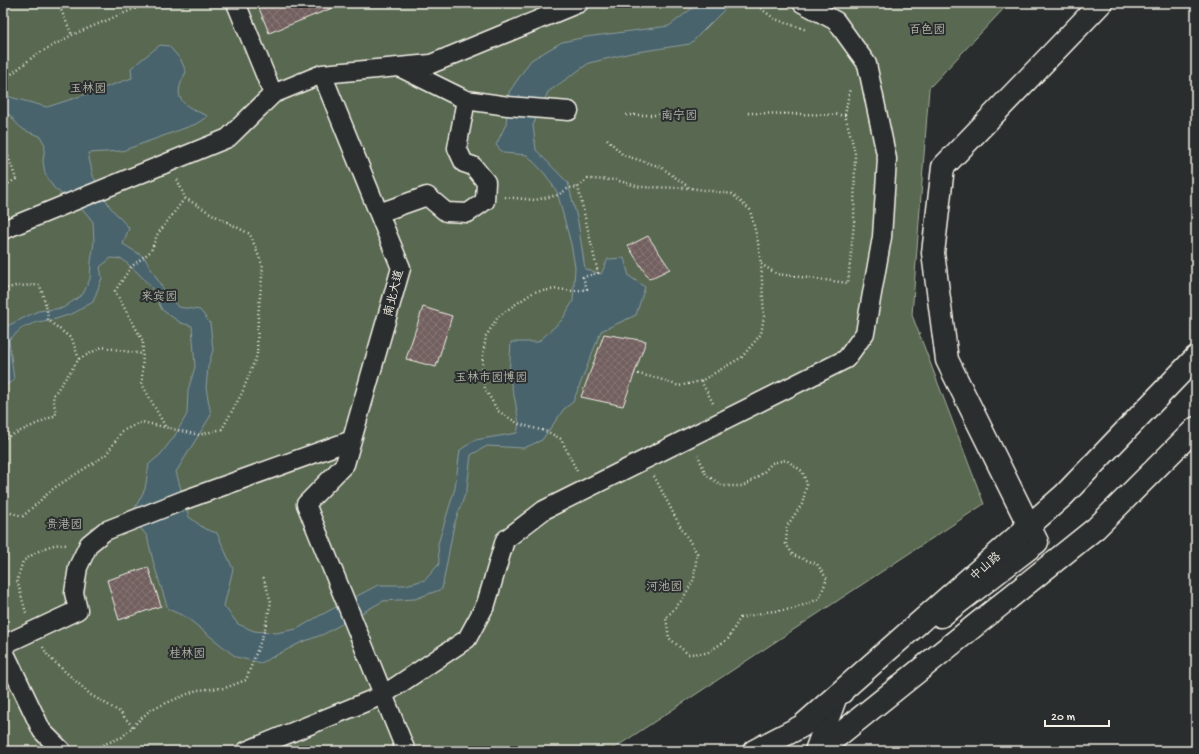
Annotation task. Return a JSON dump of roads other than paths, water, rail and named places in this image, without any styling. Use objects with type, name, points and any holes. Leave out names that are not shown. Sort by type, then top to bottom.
[{"type":"main road","points":[[1029,526],[947,360],[933,253],[943,167],[1101,3]]},
{"type":"main road","name":"中山路","points":[[754,751],[802,726],[1064,495],[1196,357]]},
{"type":"main road","points":[[817,751],[1096,528],[1196,428]]},
{"type":"main road","points":[[817,751],[836,696]]},
{"type":"street","points":[[236,3],[273,94]]},
{"type":"street","points":[[3,230],[228,138],[273,94],[322,74],[431,64],[579,3]]},
{"type":"street","points":[[246,751],[383,695],[467,639],[486,604],[505,540],[544,510],[846,359],[865,333],[882,237],[887,159],[867,64],[836,21],[802,3]]},
{"type":"street","points":[[399,67],[466,100],[508,106],[569,111]]},
{"type":"street","name":"南北大道","points":[[322,74],[401,268],[345,464],[306,504],[383,695]]},
{"type":"street","points":[[379,213],[427,196],[446,212],[468,213],[485,201],[486,182],[473,166],[464,163],[457,148],[466,100]]},
{"type":"street","points":[[3,645],[78,610],[74,593],[78,567],[90,544],[105,531],[184,500],[352,440]]},
{"type":"street","points":[[3,649],[42,731],[62,751]]},
{"type":"street","points":[[383,695],[406,751]]},
{"type":"water","points":[[699,3],[731,3],[690,44],[631,53],[589,63],[548,92],[533,125],[536,150],[568,183],[578,222],[585,269],[601,274],[608,259],[624,258],[629,276],[645,287],[636,315],[601,331],[573,402],[564,409],[542,440],[524,448],[487,446],[471,455],[467,489],[454,525],[442,589],[415,599],[383,601],[324,634],[300,643],[261,663],[236,657],[186,617],[168,609],[154,565],[147,536],[138,525],[135,508],[145,489],[149,464],[160,455],[174,437],[187,414],[188,390],[195,367],[192,326],[181,323],[162,310],[151,287],[137,272],[122,259],[111,258],[100,267],[102,278],[93,302],[74,313],[56,319],[37,322],[22,328],[9,340],[14,380],[3,387],[3,328],[38,311],[63,308],[83,294],[90,279],[94,242],[93,222],[86,213],[54,188],[45,174],[43,161],[45,145],[40,136],[23,129],[10,115],[3,114],[3,95],[47,107],[132,78],[131,68],[160,45],[169,46],[181,60],[186,72],[179,89],[182,100],[186,105],[208,116],[196,124],[122,151],[88,153],[93,176],[110,207],[129,228],[123,244],[144,257],[162,287],[178,307],[200,310],[210,323],[213,350],[208,367],[206,388],[211,415],[176,472],[189,517],[205,529],[217,533],[233,569],[224,606],[238,624],[254,631],[276,633],[297,629],[378,585],[405,585],[425,580],[439,564],[438,544],[455,488],[460,450],[475,440],[517,433],[519,423],[509,376],[511,342],[538,342],[562,320],[573,301],[575,267],[571,244],[557,192],[545,174],[527,155],[503,153],[496,145],[506,124],[509,92],[531,60],[562,42],[586,37],[669,26]]},
{"type":"park label","name":"百色园","points":[[927,29]]},
{"type":"park label","name":"玉林园","points":[[88,88]]},
{"type":"park label","name":"南宁园","points":[[679,115]]},
{"type":"park label","name":"来宾园","points":[[159,296]]},
{"type":"park label","name":"玉林市园博园","points":[[491,377]]},
{"type":"park label","name":"贵港园","points":[[64,524]]},
{"type":"park label","name":"河池园","points":[[664,586]]},
{"type":"park label","name":"桂林园","points":[[187,653]]}]
